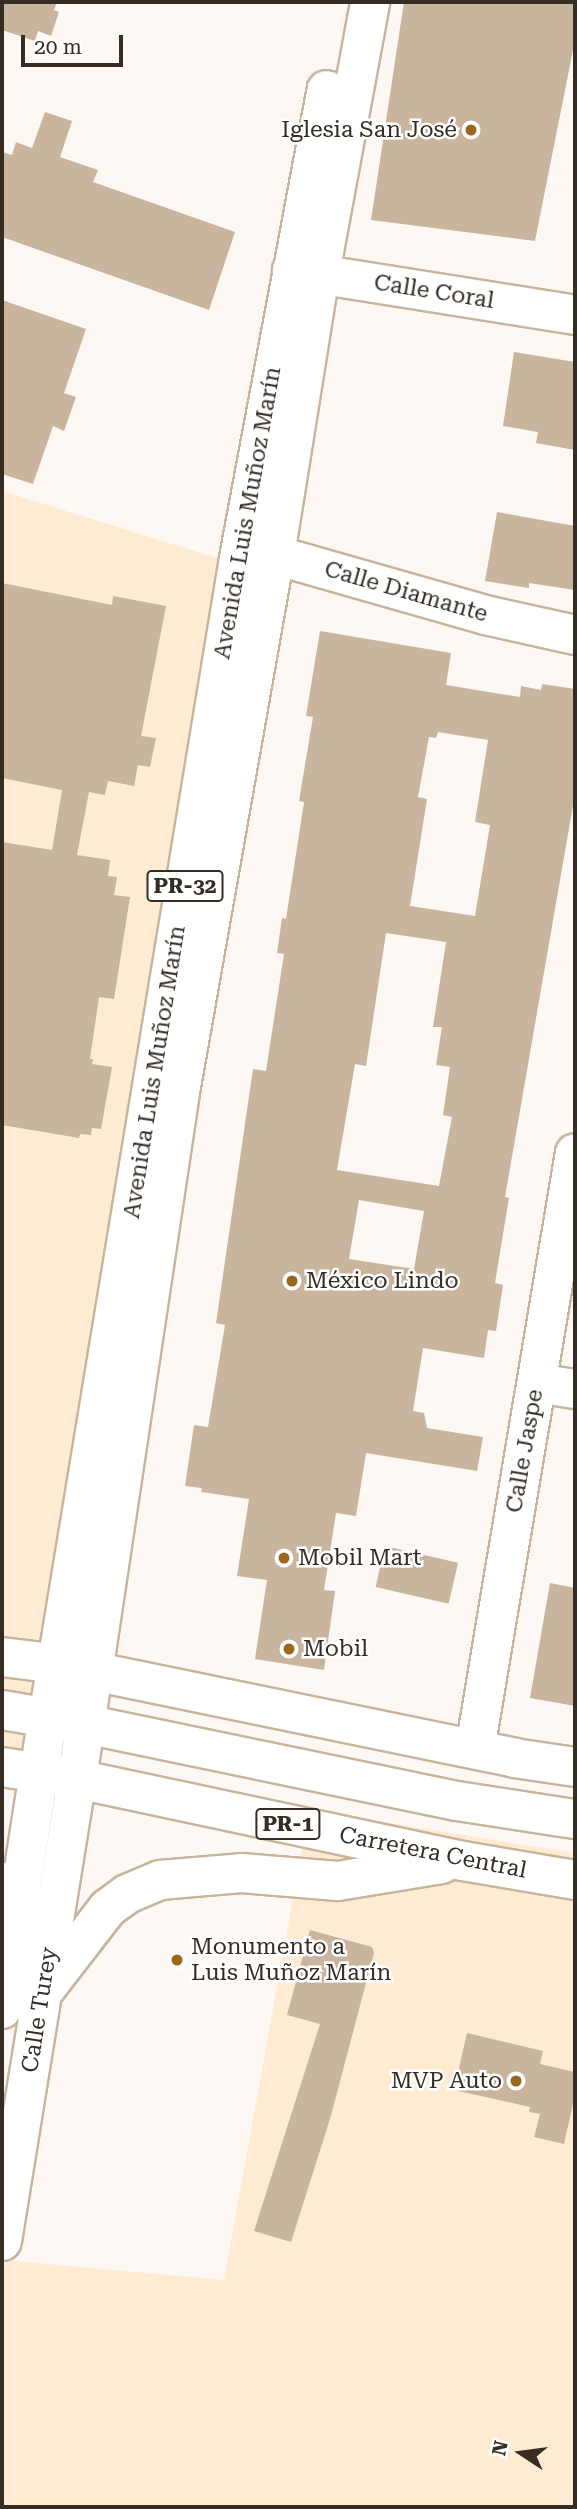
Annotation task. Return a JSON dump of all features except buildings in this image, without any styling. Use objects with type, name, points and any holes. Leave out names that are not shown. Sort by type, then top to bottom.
[{"type":"main road","name":"Avenida Luis Muñoz Marín","points":[[75,1668],[275,555],[306,271],[345,2]]},
{"type":"main road","name":"Avenida Luis Muñoz Marín","points":[[75,1668],[238,565],[370,2]]},
{"type":"main road","name":"Calle Coral","points":[[306,271],[575,315]]},
{"type":"main road","points":[[238,565],[275,555]]},
{"type":"main road","name":"Calle Diamante","points":[[275,555],[485,615],[575,635]]},
{"type":"main road","name":"Calle Jaspe","points":[[475,1749],[575,1153]]},
{"type":"main road","points":[[537,1383],[575,1389]]},
{"type":"main road","points":[[2,1657],[75,1668],[514,1758],[575,1768]]},
{"type":"main road","points":[[39,1772],[67,1720],[75,1668]]},
{"type":"main road","points":[[2,1710],[67,1720],[457,1801],[575,1819]]},
{"type":"main road","name":"Calle Turey","points":[[3,2221],[77,1779],[67,1720]]},
{"type":"main road","points":[[514,1758],[575,1796]]},
{"type":"main road","name":"Carretera Central","points":[[2,1768],[77,1779],[463,1861],[575,1880]]},
{"type":"main road","name":"Calle Turey","points":[[2,2009],[39,1772]]},
{"type":"main road","points":[[43,1992],[108,1908],[127,1894],[160,1880],[241,1873],[338,1881],[463,1861]]},
{"type":"main road","points":[[2,1882],[15,1936]]},
{"type":"shaded area","points":[[2,491],[271,575],[89,1733],[2,1761]]},
{"type":"shaded area","points":[[309,1810],[575,1853],[575,2507],[2,2507],[2,2260],[224,2280]]},
{"type":"place","name":"Iglesia San José","points":[[471,130]]},
{"type":"place","name":"México Lindo","points":[[292,1281]]},
{"type":"place","name":"Mobil Mart","points":[[284,1558]]},
{"type":"place","name":"Mobil","points":[[289,1649]]},
{"type":"place","name":"Monumento a Luis Muñoz Marín","points":[[177,1960]]},
{"type":"place","name":"MVP Auto","points":[[516,2081]]}]
